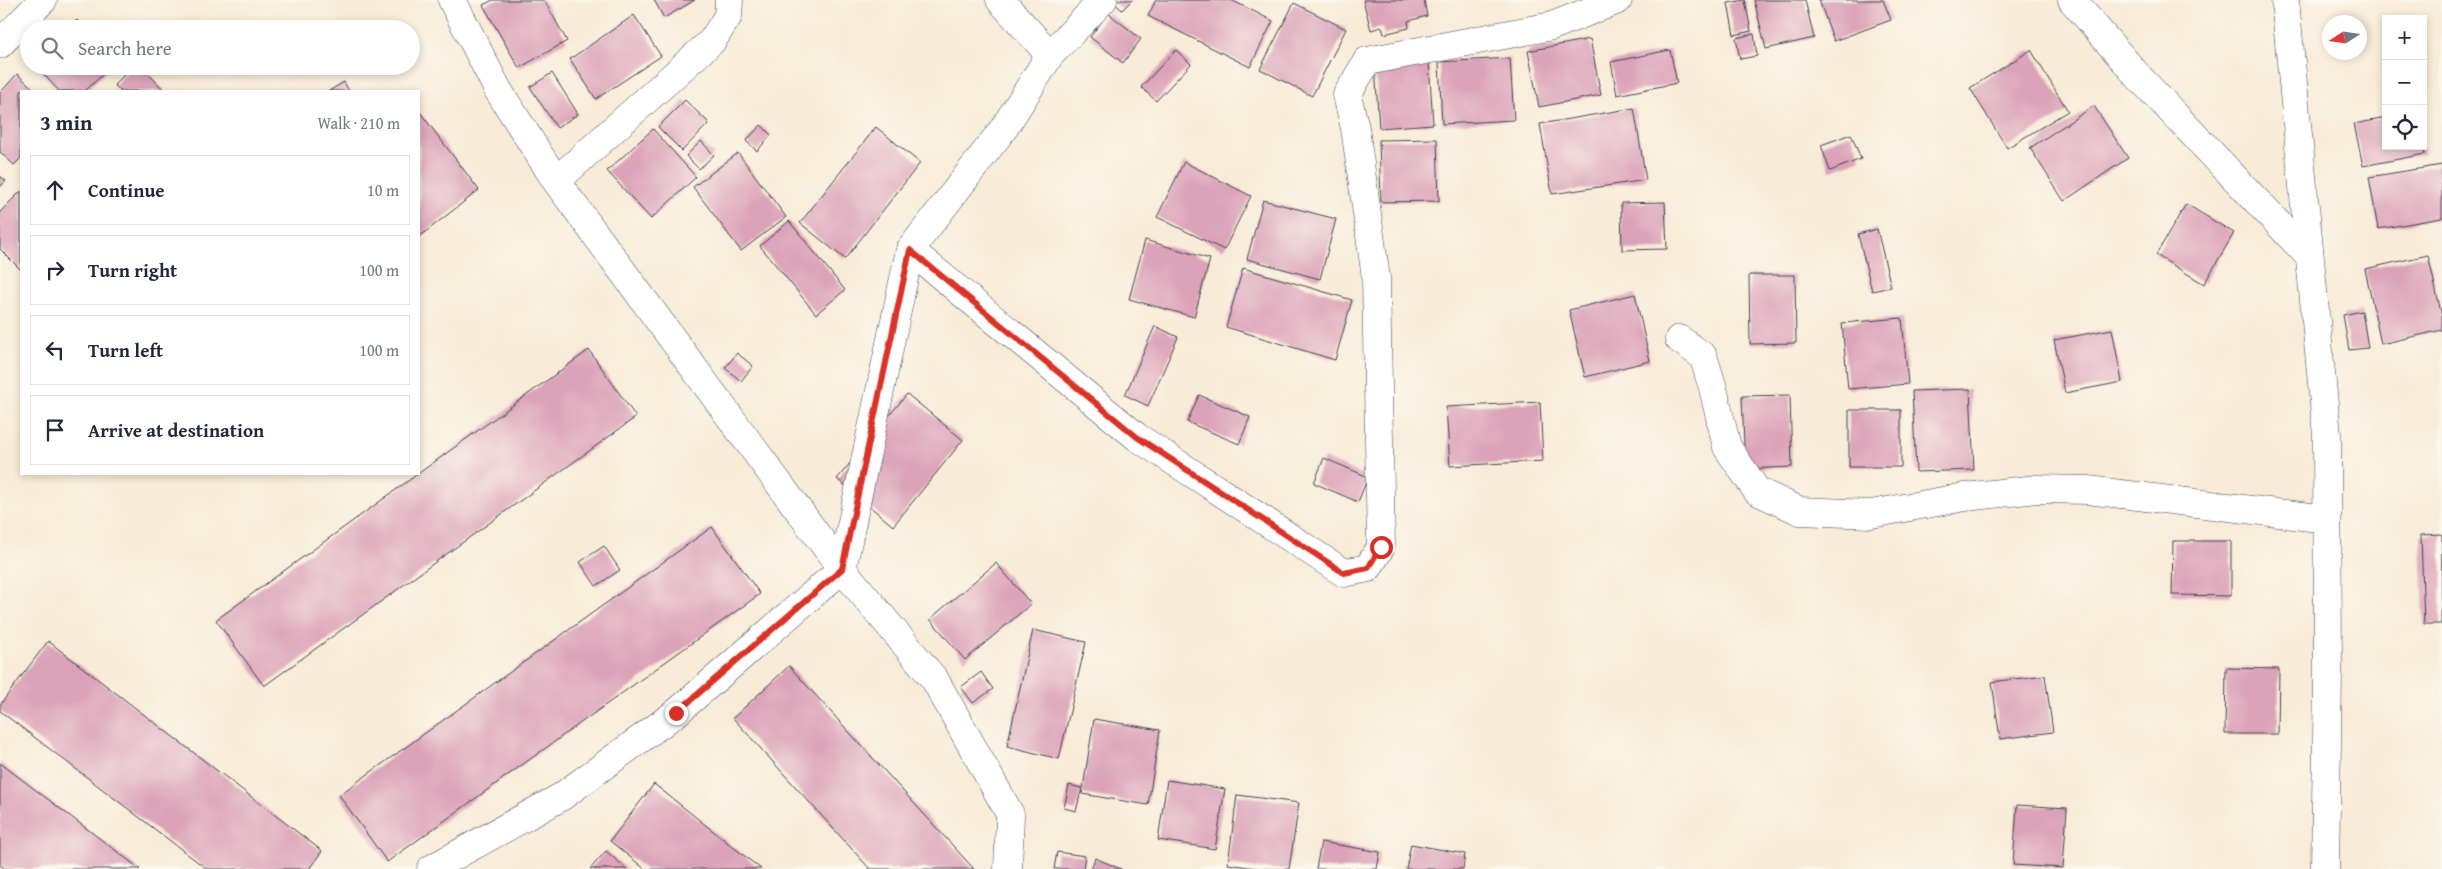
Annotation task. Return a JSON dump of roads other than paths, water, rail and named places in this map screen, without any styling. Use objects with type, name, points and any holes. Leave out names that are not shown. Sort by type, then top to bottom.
[{"type":"street","points":[[23,20],[43,0]]},
{"type":"street","points":[[452,0],[498,90],[556,182],[842,569],[935,680],[1010,814],[1008,869]]},
{"type":"street","points":[[556,182],[712,41],[728,16],[729,0]]},
{"type":"street","points":[[1000,0],[1050,54]]},
{"type":"street","points":[[431,869],[569,792],[676,713],[842,569],[910,250],[1004,128],[1050,54],[1103,0]]},
{"type":"street","points":[[910,250],[1137,437],[1344,573],[1368,568],[1381,547],[1376,278],[1355,128],[1347,95],[1367,61],[1552,26],[1618,0]]},
{"type":"street","points":[[2072,0],[2137,74],[2308,255]]},
{"type":"street","points":[[2285,0],[2308,255],[2327,435],[2328,675],[2325,869]]},
{"type":"street","points":[[0,44],[20,24]]},
{"type":"street","points":[[1679,339],[1703,356],[1713,388],[1727,447],[1757,492],[1800,511],[1871,514],[1965,497],[2037,489],[2088,490],[2328,519]]}]
